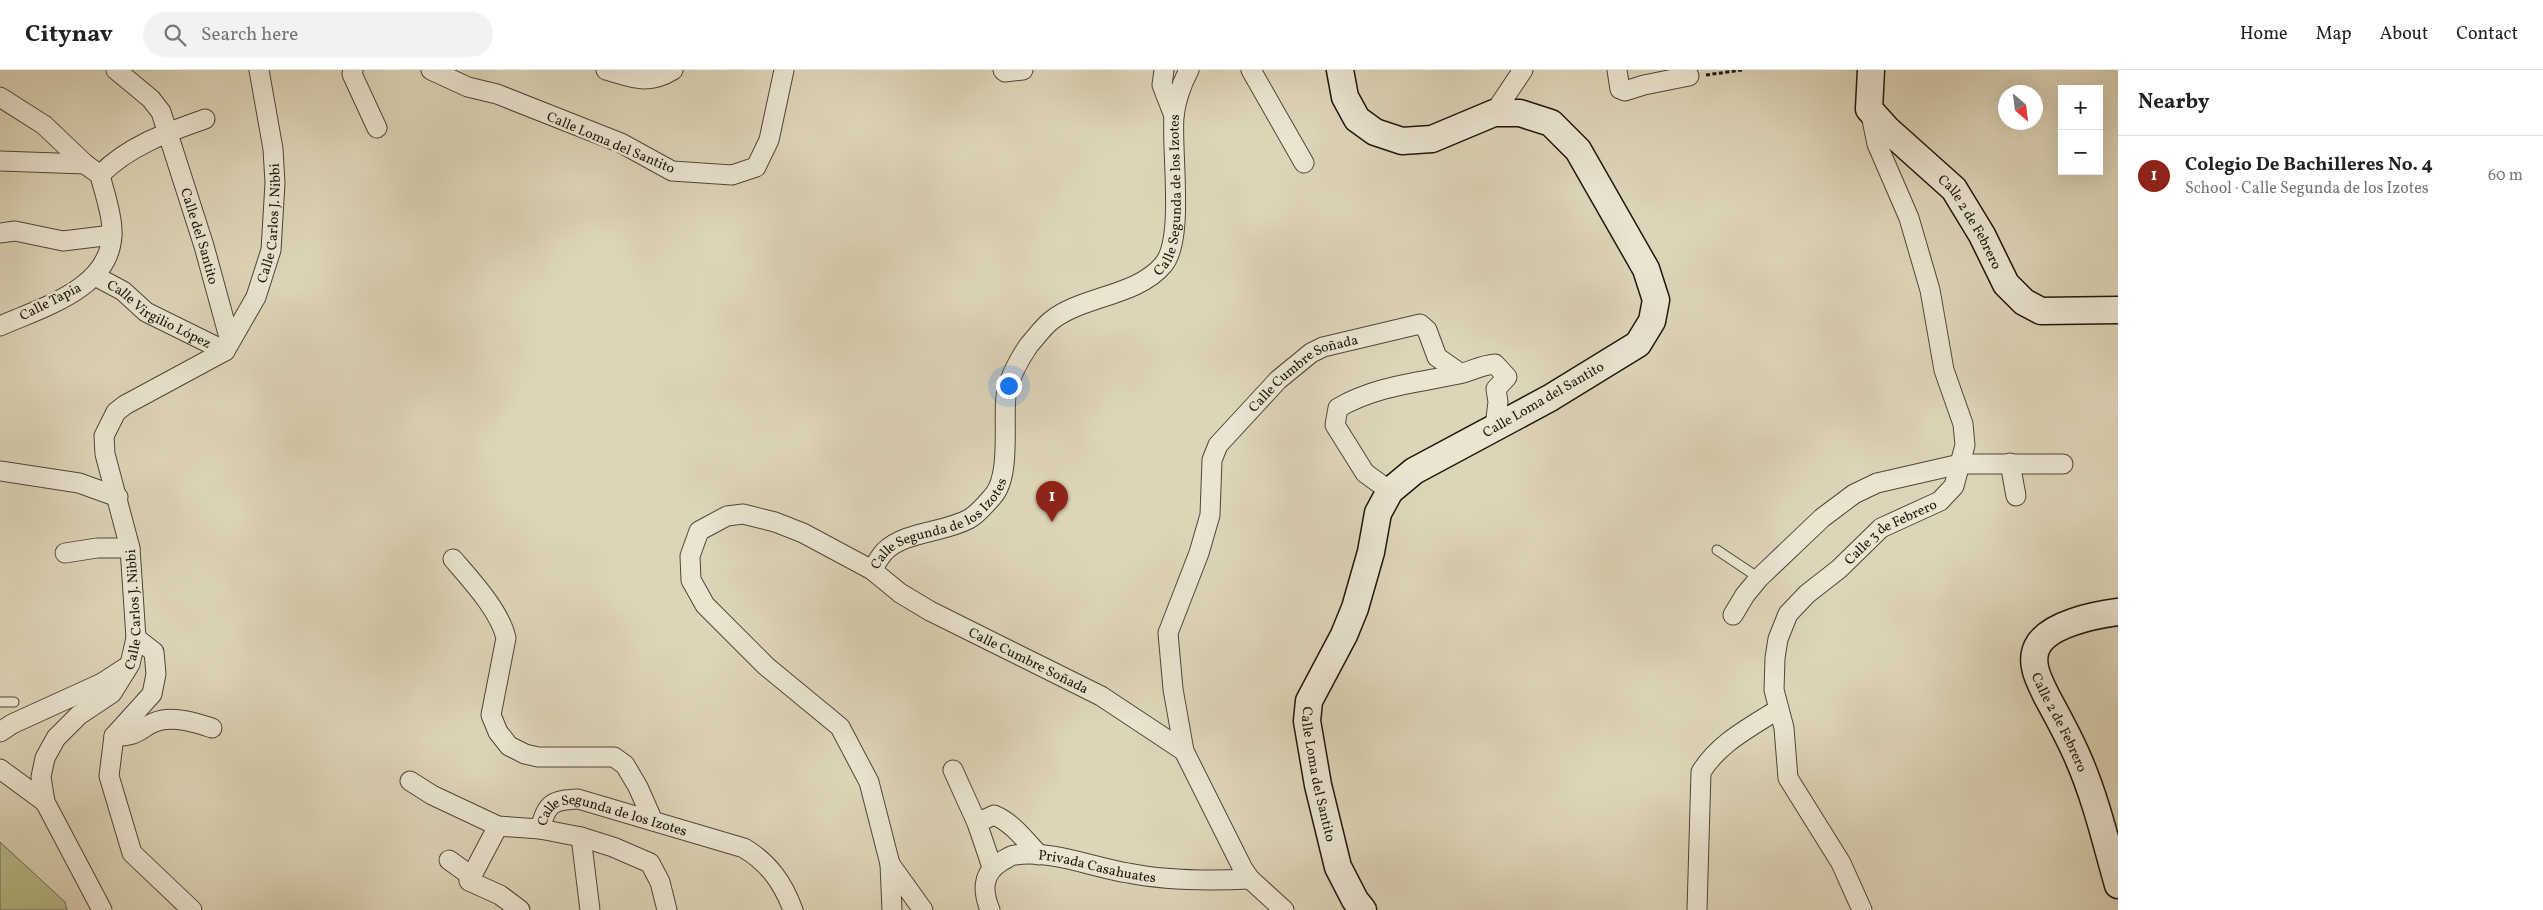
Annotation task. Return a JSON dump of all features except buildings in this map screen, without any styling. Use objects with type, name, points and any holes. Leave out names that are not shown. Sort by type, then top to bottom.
[{"type":"main road","name":"Calle Loma del Santito","points":[[1340,70],[1345,97],[1357,120],[1375,132],[1402,141],[1432,139],[1494,113],[1520,112],[1551,123],[1578,150],[1646,270],[1656,300],[1652,321],[1638,344],[1550,398],[1499,424],[1414,472],[1390,491],[1378,513],[1371,552],[1355,608],[1344,635],[1309,701],[1307,721],[1318,785],[1338,867],[1355,900],[1363,910]]},
{"type":"main road","points":[[1869,109],[1871,70]]},
{"type":"main road","name":"Calle 2 de Febrero","points":[[1869,109],[1887,129],[1954,189],[1982,235],[2006,284],[2024,302],[2040,311],[2118,310]]},
{"type":"main road","name":"Calle 2 de Febrero","points":[[2118,612],[2090,616],[2053,631],[2038,645],[2034,658],[2039,680],[2078,758],[2092,796],[2118,885]]},
{"type":"street","name":"Calle del Santito","points":[[116,70],[151,99],[161,112],[204,246],[228,346]]},
{"type":"street","name":"Calle Carlos J. Nibbi","points":[[102,910],[45,802],[42,777],[45,758],[56,738],[79,715],[112,693],[130,664],[136,638],[130,548],[118,497],[105,454],[104,436],[116,412],[125,405],[228,346],[256,296],[271,250],[275,183],[273,149],[259,70]]},
{"type":"street","points":[[353,70],[352,74],[377,128]]},
{"type":"street","name":"Calle Loma del Santito","points":[[431,70],[468,87],[497,94],[621,143],[672,171],[732,175],[756,168],[769,140],[784,70]]},
{"type":"street","points":[[606,70],[643,80],[659,78],[673,70]]},
{"type":"street","points":[[1003,70],[1005,72],[1023,70]]},
{"type":"street","points":[[1164,70],[1162,85],[1174,116]]},
{"type":"street","name":"Calle Segunda de los Izotes","points":[[892,910],[890,864],[869,782],[840,727],[766,666],[705,605],[692,580],[690,556],[699,531],[727,516],[743,514],[775,522],[804,533],[872,570],[884,552],[895,544],[970,519],[996,494],[1005,466],[1006,395],[1013,369],[1030,344],[1052,320],[1080,305],[1122,290],[1146,278],[1164,265],[1171,248],[1174,222],[1174,116],[1180,86],[1189,70]]},
{"type":"street","points":[[1251,70],[1304,163]]},
{"type":"street","points":[[1494,113],[1523,70]]},
{"type":"street","points":[[1617,70],[1620,89],[1625,92],[1644,85],[1689,76]]},
{"type":"street","points":[[0,97],[44,125],[92,170]]},
{"type":"street","name":"Calle 3 de Febrero","points":[[1862,910],[1841,863],[1788,778],[1784,728],[1777,710],[1774,690],[1774,658],[1778,639],[1788,614],[1807,594],[1839,569],[1881,528],[1940,501],[1947,495],[1954,486],[1965,444],[1963,424],[1944,370],[1930,290],[1908,218],[1877,144],[1869,109]]},
{"type":"street","points":[[0,161],[92,170],[115,161],[150,140],[205,119]]},
{"type":"street","name":"Calle Tapia","points":[[0,326],[60,299],[94,276],[105,264],[112,235],[92,170]]},
{"type":"street","points":[[0,233],[15,231],[63,241],[112,235]]},
{"type":"street","name":"Calle Virgilio López","points":[[94,276],[123,291],[146,312],[228,346]]},
{"type":"street","name":"Calle Cumbre Soñada","points":[[1284,910],[1250,879],[1184,751],[1173,689],[1168,633],[1210,515],[1211,471],[1218,445],[1278,380],[1301,360],[1323,347],[1420,324],[1427,330],[1437,357],[1460,373]]},
{"type":"street","points":[[1390,491],[1364,473],[1335,425],[1338,408],[1357,397],[1385,387],[1460,373],[1483,364],[1495,364],[1500,367],[1507,377],[1496,389],[1498,402],[1496,418],[1499,424]]},
{"type":"street","points":[[1733,615],[1745,595],[1759,578],[1822,518],[1854,494],[1877,483],[1960,464],[2063,464]]},
{"type":"street","points":[[2010,464],[2016,496]]},
{"type":"street","points":[[0,471],[79,483],[118,497]]},
{"type":"street","points":[[65,553],[97,548],[130,548]]},
{"type":"street","points":[[453,559],[477,588],[504,630],[506,638],[491,714],[498,732],[509,746],[525,754],[538,757],[614,757],[625,765],[638,787],[653,821]]},
{"type":"street","name":"Calle Cumbre Soñada","points":[[872,570],[900,593],[930,611],[1101,696],[1184,751]]},
{"type":"street","points":[[136,638],[154,652],[156,674],[152,694],[114,736],[108,776],[132,853],[192,910]]},
{"type":"street","points":[[0,732],[12,724],[102,683],[130,664]]},
{"type":"street","points":[[1697,910],[1702,772],[1711,756],[1737,734],[1777,710]]},
{"type":"street","points":[[114,736],[129,737],[161,720],[184,720],[212,728]]},
{"type":"street","points":[[0,769],[45,802]]},
{"type":"street","points":[[953,770],[977,823],[992,867],[984,885],[986,900],[990,910]]},
{"type":"street","points":[[410,781],[432,795],[498,826],[540,829]]},
{"type":"street","name":"Calle Segunda de los Izotes","points":[[667,910],[660,882],[650,863],[613,847],[581,837],[540,829],[545,810],[551,804],[562,800],[578,798],[744,848],[758,856],[774,872],[793,910]]},
{"type":"street","points":[[977,823],[994,815],[1002,818],[1013,826],[1039,855]]},
{"type":"street","points":[[470,878],[498,826]]},
{"type":"street","points":[[581,837],[590,910]]},
{"type":"street","name":"Privada Casahuates","points":[[992,867],[1014,854],[1039,855],[1051,856],[1129,874],[1205,882],[1250,879]]},
{"type":"street","points":[[449,860],[470,878],[500,895],[520,910]]},
{"type":"street","points":[[890,864],[923,910]]},
{"type":"lane","points":[[1717,550],[1759,578]]},
{"type":"lane","points":[[0,702],[14,702]]},
{"type":"path","points":[[1689,76],[1742,70]]},
{"type":"green space","points":[[0,842],[65,902],[67,910],[0,910]]},
{"type":"place","name":"Colegio De Bachilleres No. 4","points":[[1052,522]]}]
